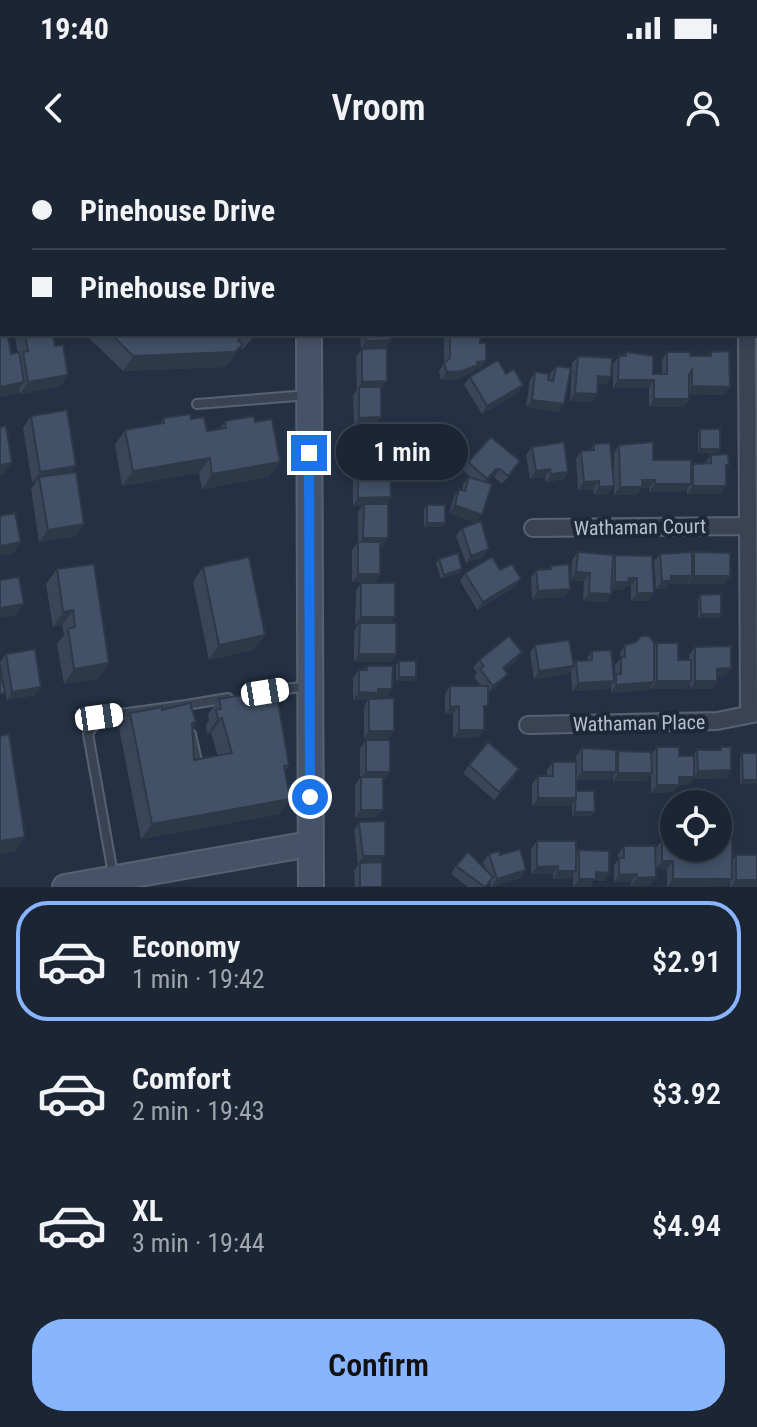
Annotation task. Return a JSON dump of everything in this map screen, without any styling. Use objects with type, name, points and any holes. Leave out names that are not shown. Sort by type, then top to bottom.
[{"type":"street","points":[[309,336],[311,887]]},
{"type":"street","points":[[747,336],[746,526],[753,714]]},
{"type":"street","name":"Wathaman Court","points":[[533,528],[746,526]]},
{"type":"street","name":"Wathaman Place","points":[[528,725],[717,721],[753,714]]},
{"type":"street","points":[[65,887],[310,844]]},
{"type":"lane","points":[[197,404],[309,395]]},
{"type":"lane","points":[[261,693],[310,685]]},
{"type":"lane","points":[[114,879],[88,734],[99,717],[231,697]]},
{"type":"lane","points":[[186,705],[197,761]]},
{"type":"building","points":[[0,336],[8,336],[11,354],[19,352],[24,382],[0,387]]},
{"type":"building","points":[[25,336],[53,336],[55,346],[63,345],[68,375],[28,382],[23,352],[28,351]]},
{"type":"building","points":[[113,336],[242,336],[238,341],[243,344],[235,352],[133,356]]},
{"type":"building","points":[[366,336],[391,336],[391,340],[366,341]]},
{"type":"building","points":[[450,336],[481,336],[480,343],[486,343],[486,361],[477,362],[478,365],[447,372],[444,363],[450,358]]},
{"type":"building","points":[[387,348],[387,381],[362,382],[362,349]]},
{"type":"building","points":[[729,351],[730,387],[692,386],[692,370],[689,375],[689,399],[654,399],[654,380],[618,380],[619,356],[626,356],[626,352],[653,356],[653,374],[667,374],[667,352],[711,356],[711,352]]},
{"type":"building","points":[[578,356],[612,358],[611,377],[598,376],[597,394],[575,393]]},
{"type":"building","points":[[498,360],[506,374],[514,369],[523,385],[487,406],[470,377]]},
{"type":"building","points":[[556,366],[571,368],[564,404],[532,400],[535,372],[549,374],[548,380],[553,381]]},
{"type":"building","points":[[359,387],[381,387],[381,417],[359,418]]},
{"type":"building","points":[[67,410],[76,466],[40,472],[31,416]]},
{"type":"building","points":[[190,414],[191,419],[204,417],[207,431],[226,428],[225,421],[254,416],[255,422],[272,419],[280,462],[212,474],[210,458],[133,471],[125,430],[164,423],[163,418]]},
{"type":"building","points":[[358,424],[380,424],[380,454],[358,455]]},
{"type":"building","points":[[6,426],[12,463],[0,465],[0,427]]},
{"type":"building","points":[[700,429],[720,429],[720,449],[700,449]]},
{"type":"building","points":[[491,437],[520,461],[508,476],[496,469],[487,479],[468,462]]},
{"type":"building","points":[[564,442],[568,472],[551,474],[550,469],[536,471],[532,447]]},
{"type":"building","points":[[653,442],[653,460],[691,460],[691,484],[655,484],[655,480],[642,480],[642,487],[620,487],[619,445]]},
{"type":"building","points":[[610,443],[614,486],[599,487],[599,481],[584,482],[581,451],[594,450],[594,444]]},
{"type":"building","points":[[728,454],[726,486],[693,486],[693,464],[711,463],[711,455]]},
{"type":"building","points":[[358,464],[390,464],[391,497],[358,498]]},
{"type":"building","points":[[76,472],[84,524],[48,530],[39,477]]},
{"type":"building","points":[[469,477],[492,484],[482,515],[455,505],[459,489],[465,491]]},
{"type":"building","points":[[364,504],[388,504],[388,538],[363,538]]},
{"type":"building","points":[[427,505],[445,505],[445,523],[427,523]]},
{"type":"building","points":[[15,513],[21,542],[0,546],[0,516]]},
{"type":"building","points":[[481,521],[489,549],[471,556],[462,528]]},
{"type":"building","points":[[358,542],[380,542],[380,574],[358,574]]},
{"type":"building","points":[[578,552],[613,555],[611,594],[589,593],[590,573],[576,572]]},
{"type":"building","points":[[692,552],[692,576],[671,576],[671,581],[662,581],[660,554]]},
{"type":"building","points":[[694,552],[730,553],[730,576],[694,576]]},
{"type":"building","points":[[458,553],[462,569],[444,575],[439,559]]},
{"type":"building","points":[[615,555],[652,556],[654,593],[637,593],[637,578],[615,582]]},
{"type":"building","points":[[249,557],[265,635],[219,645],[203,567]]},
{"type":"building","points":[[492,557],[500,570],[512,564],[521,579],[483,602],[465,573]]},
{"type":"building","points":[[94,564],[109,663],[74,669],[68,629],[75,627],[73,610],[63,612],[57,569]]},
{"type":"building","points":[[569,564],[570,589],[538,591],[536,570]]},
{"type":"building","points":[[19,577],[24,604],[0,608],[0,580]]},
{"type":"building","points":[[361,583],[395,583],[395,617],[361,617]]},
{"type":"building","points":[[721,594],[721,614],[701,614],[700,595]]},
{"type":"building","points":[[360,623],[396,623],[396,654],[359,654]]},
{"type":"building","points":[[509,636],[522,652],[503,668],[508,674],[493,686],[480,669],[484,666],[479,660]]},
{"type":"building","points":[[641,636],[649,636],[654,642],[654,682],[616,685],[616,674],[621,674],[621,657],[625,657],[625,645],[636,642]]},
{"type":"building","points":[[569,640],[574,666],[539,671],[535,645]]},
{"type":"building","points":[[657,643],[678,643],[678,660],[691,660],[691,681],[657,681]]},
{"type":"building","points":[[731,646],[731,668],[717,669],[717,681],[695,681],[695,647]]},
{"type":"building","points":[[35,649],[41,687],[12,692],[6,654]]},
{"type":"building","points":[[611,650],[614,681],[578,683],[576,661],[592,660],[592,651]]},
{"type":"building","points":[[399,661],[416,661],[416,677],[399,677]]},
{"type":"building","points":[[367,666],[393,666],[392,689],[378,689],[378,693],[359,692],[359,670],[367,670]]},
{"type":"building","points":[[0,669],[5,693],[0,694]]},
{"type":"building","points":[[275,686],[289,765],[284,766],[290,799],[152,824],[130,713],[190,703],[196,722],[192,723],[194,760],[232,753],[222,718],[218,719],[216,710],[221,709],[219,699]]},
{"type":"building","points":[[450,686],[488,686],[484,730],[459,730],[459,706],[450,707]]},
{"type":"building","points":[[394,698],[394,731],[369,731],[369,699]]},
{"type":"building","points":[[9,734],[25,837],[0,841],[0,736]]},
{"type":"building","points":[[366,740],[390,740],[390,772],[366,772]]},
{"type":"building","points":[[488,742],[519,769],[499,792],[469,765]]},
{"type":"building","points":[[657,747],[679,747],[679,756],[694,756],[694,777],[679,777],[679,785],[657,785]]},
{"type":"building","points":[[721,747],[731,747],[731,770],[698,771],[697,750],[721,750]]},
{"type":"building","points":[[582,748],[616,750],[616,772],[582,772]]},
{"type":"building","points":[[618,751],[651,752],[652,773],[618,773]]},
{"type":"building","points":[[742,753],[757,753],[757,780],[743,780]]},
{"type":"building","points":[[553,762],[576,762],[576,798],[538,798],[538,776],[553,776]]},
{"type":"building","points":[[361,777],[383,777],[383,810],[361,810]]},
{"type":"building","points":[[576,791],[594,791],[595,812],[575,812]]},
{"type":"building","points":[[385,821],[385,856],[363,856],[359,822]]},
{"type":"building","points":[[537,841],[576,841],[576,871],[558,871],[558,866],[537,867]]},
{"type":"building","points":[[624,846],[655,846],[656,877],[619,875],[619,858],[624,858]]},
{"type":"building","points":[[520,849],[526,870],[497,879],[489,854],[499,851],[500,855]]},
{"type":"building","points":[[579,850],[609,851],[609,873],[596,872],[596,879],[579,879]]},
{"type":"building","points":[[468,852],[493,877],[485,887],[456,866]]},
{"type":"building","points":[[736,855],[757,855],[757,880],[736,880]]},
{"type":"building","points":[[382,862],[382,887],[360,887],[360,863]]},
{"type":"building","points":[[673,862],[732,862],[732,879],[673,879]]},
{"type":"route","points":[[309,453],[310,797]]}]
